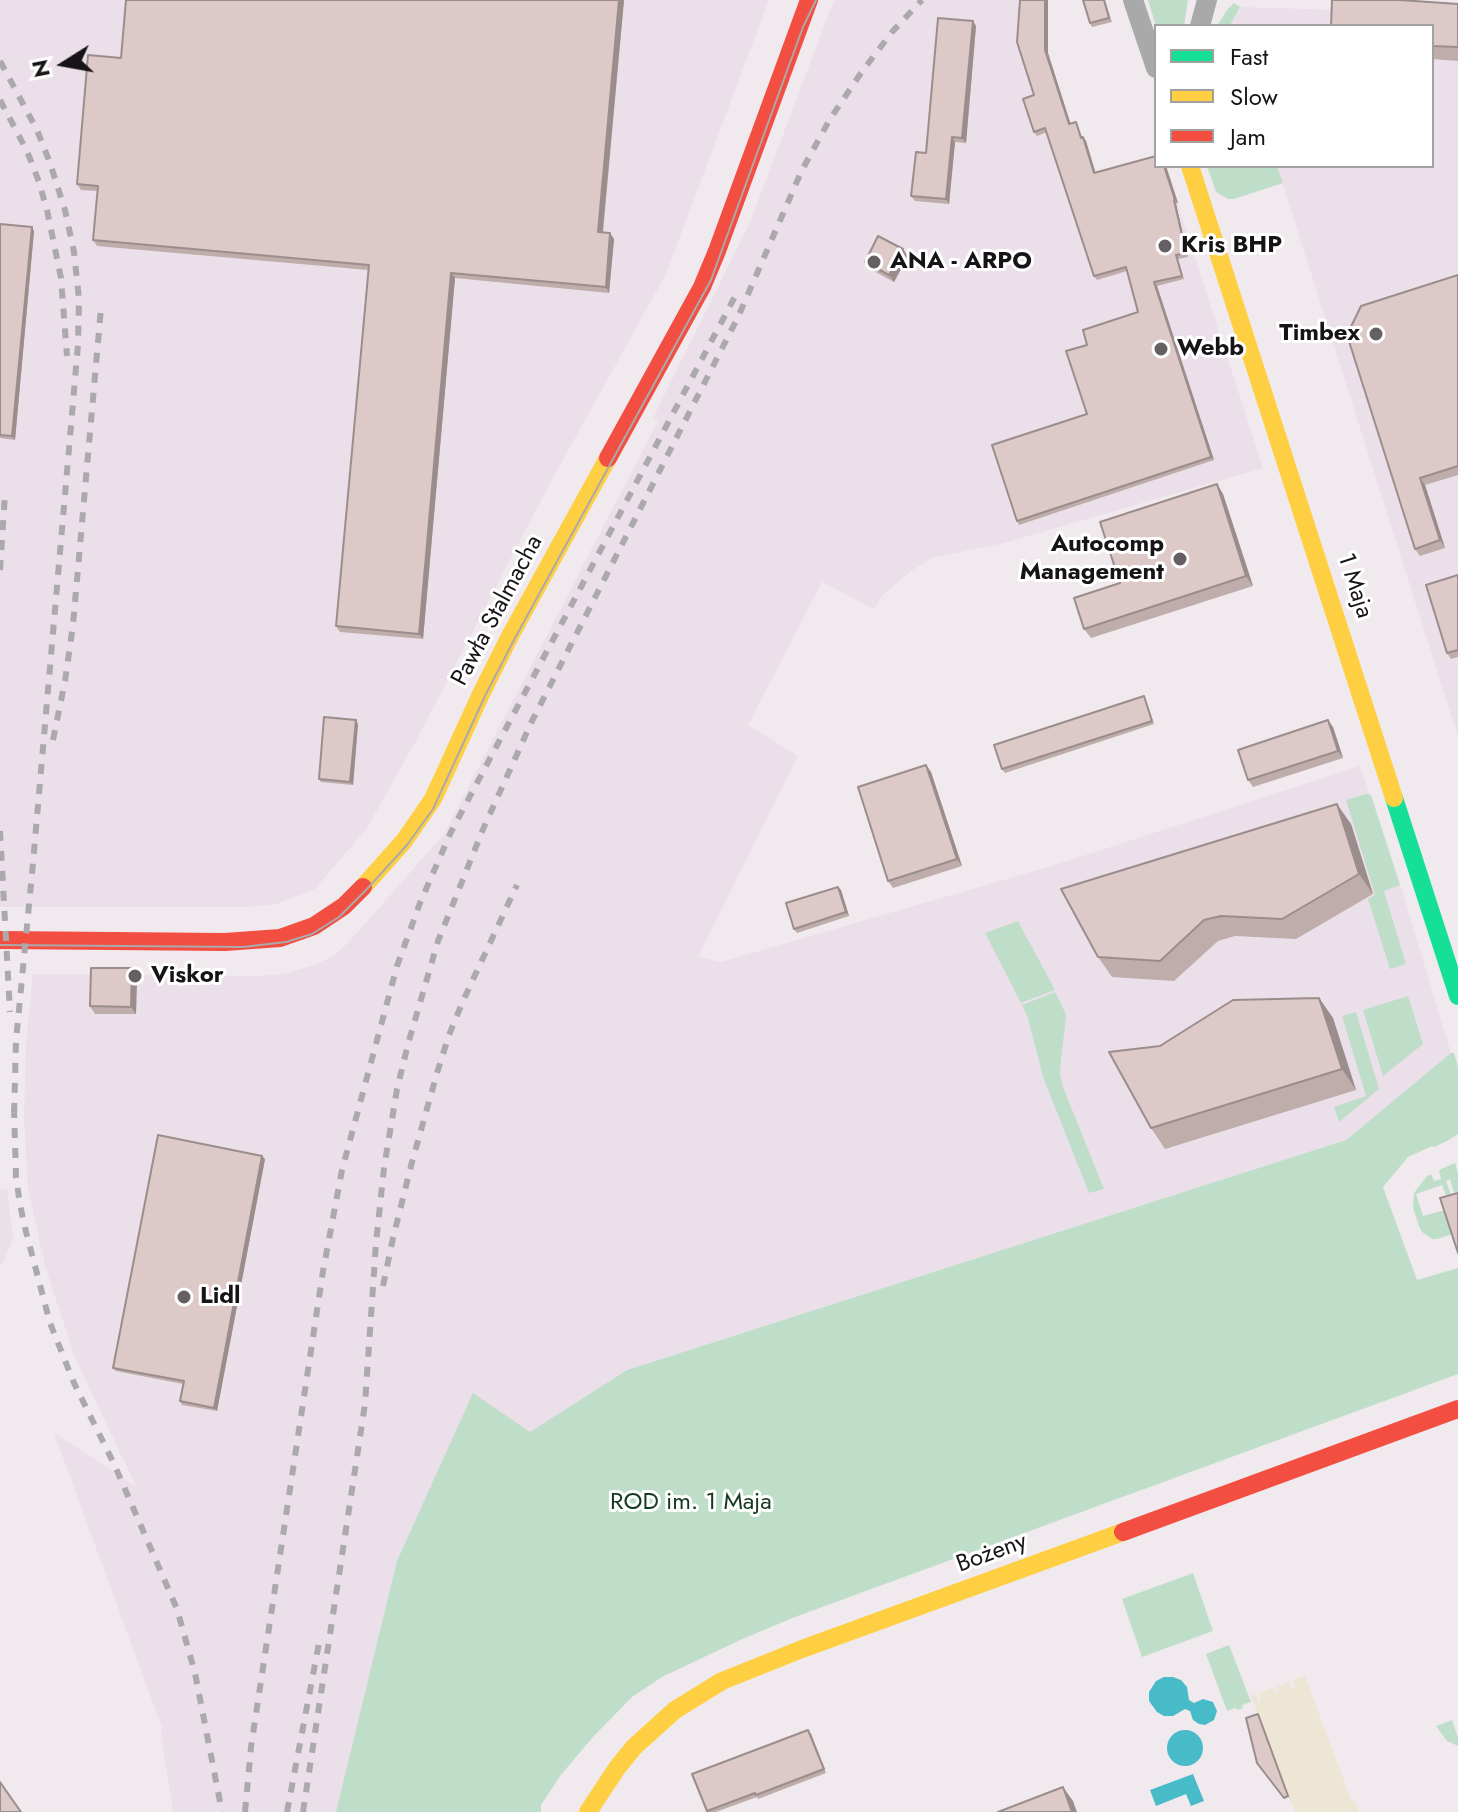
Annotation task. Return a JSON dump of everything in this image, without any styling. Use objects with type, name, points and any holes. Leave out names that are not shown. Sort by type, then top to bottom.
[{"type":"street","name":"Pawła Stalmacha","points":[[0,940],[225,942],[280,938],[314,926],[335,912],[360,891],[404,841],[433,799],[505,646],[702,287],[809,0]]},
{"type":"street","points":[[1133,0],[1154,62]]},
{"type":"street","points":[[1201,24],[1207,0]]},
{"type":"street","name":"1 Maja","points":[[1193,168],[1458,996]]},
{"type":"street","name":"Bożeny","points":[[588,1812],[617,1768],[654,1728],[692,1698],[739,1673],[1458,1409]]},
{"type":"shaded area","points":[[0,0],[769,0],[666,274],[548,487],[417,739],[367,828],[315,889],[276,904],[246,907],[0,907]]},
{"type":"shaded area","points":[[834,0],[1023,0],[1075,214],[1172,186],[1263,468],[1004,543],[932,558],[883,595],[874,609],[822,582],[748,725],[798,756],[698,957],[721,962],[1055,865],[1360,766],[1401,887],[1451,1053],[1346,1140],[627,1370],[530,1433],[361,1812],[173,1812],[162,1728],[54,1433],[136,1486],[75,1358],[45,1266],[28,1188],[24,1117],[26,1043],[33,974],[261,976],[283,974],[317,964],[348,943],[444,834],[658,421],[653,418],[750,222]]},
{"type":"shaded area","points":[[1240,7],[1458,17],[1458,737],[1278,168],[1434,168],[1434,24],[1230,23]]},
{"type":"shaded area","points":[[7,1189],[13,1239],[0,1266],[0,1190]]},
{"type":"green space","points":[[1148,0],[1188,0],[1184,24],[1155,24]]},
{"type":"green space","points":[[1234,3],[1240,7],[1231,24],[1218,24]]},
{"type":"green space","points":[[1208,168],[1278,168],[1283,183],[1234,199],[1216,192]]},
{"type":"green space","points":[[1371,795],[1400,885],[1384,891],[1406,964],[1390,969],[1368,899],[1375,895],[1346,800]]},
{"type":"green space","points":[[1018,921],[1055,990],[1021,1003],[985,933]]},
{"type":"green space","points":[[1055,992],[1066,1016],[1060,1074],[1063,1087],[1104,1189],[1089,1193],[1043,1077],[1022,1005]]},
{"type":"green space","points":[[1408,996],[1423,1044],[1383,1076],[1363,1010]]},
{"type":"green space","points":[[1356,1012],[1379,1089],[1339,1122],[1334,1107],[1366,1096],[1342,1016]]},
{"type":"green space","name":"ROD im. 1 Maja","points":[[1454,1053],[1458,1067],[1458,1134],[1408,1157],[1383,1187],[1417,1280],[1458,1268],[1458,1374],[795,1617],[662,1677],[632,1697],[592,1738],[560,1776],[541,1805],[541,1812],[336,1812],[397,1561],[473,1393],[530,1432],[627,1370],[1346,1140]]},
{"type":"green space","points":[[1455,1163],[1458,1192],[1454,1193],[1450,1179],[1446,1181],[1451,1194],[1446,1195],[1442,1185],[1416,1194],[1423,1216],[1445,1210],[1452,1234],[1432,1239],[1419,1226],[1413,1208],[1414,1193],[1427,1176],[1431,1174],[1434,1181],[1441,1179],[1439,1170]]},
{"type":"green space","points":[[1193,1573],[1213,1631],[1142,1657],[1122,1599]]},
{"type":"green space","points":[[1229,1645],[1251,1702],[1242,1705],[1243,1708],[1227,1711],[1206,1654]]},
{"type":"green space","points":[[1452,1720],[1458,1746],[1447,1741],[1436,1726]]},
{"type":"sand","points":[[1305,1676],[1352,1802],[1355,1801],[1359,1812],[1295,1812],[1251,1696],[1256,1694],[1259,1702],[1259,1693],[1273,1688],[1276,1695],[1276,1687],[1289,1682],[1292,1689],[1295,1688],[1293,1680]]},
{"type":"water","points":[[1164,1677],[1181,1680],[1187,1687],[1189,1700],[1194,1703],[1203,1699],[1213,1702],[1217,1711],[1214,1720],[1205,1725],[1199,1724],[1185,1709],[1173,1716],[1157,1712],[1149,1701],[1149,1692],[1156,1681]]},
{"type":"water","points":[[1185,1730],[1198,1735],[1203,1748],[1198,1761],[1185,1766],[1172,1761],[1167,1748],[1172,1735]]},
{"type":"water","points":[[1193,1774],[1204,1801],[1191,1806],[1186,1794],[1156,1806],[1150,1790]]},
{"type":"building","points":[[126,0],[619,0],[598,232],[610,233],[606,287],[451,273],[419,634],[336,626],[369,265],[93,240],[98,186],[77,184],[88,55],[121,58]]},
{"type":"building","points":[[1020,0],[1045,0],[1045,50],[1069,124],[1076,122],[1094,173],[1154,157],[1154,168],[1165,168],[1186,253],[1176,255],[1182,276],[1154,282],[1211,457],[1017,521],[992,445],[1087,414],[1066,351],[1087,345],[1083,330],[1138,312],[1126,267],[1094,276],[1045,128],[1034,132],[1023,99],[1034,95],[1017,42]]},
{"type":"building","points":[[1083,0],[1104,0],[1109,18],[1090,23]]},
{"type":"building","points":[[1332,0],[1458,4],[1458,47],[1434,46],[1434,24],[1331,24]]},
{"type":"building","points":[[938,18],[973,21],[962,138],[952,137],[946,199],[911,196],[916,152],[926,153]]},
{"type":"building","points":[[0,224],[32,227],[12,436],[0,435]]},
{"type":"building","points":[[878,236],[903,249],[889,275],[865,262]]},
{"type":"building","points":[[1458,275],[1458,466],[1420,478],[1440,540],[1415,549],[1347,335],[1361,306]]},
{"type":"building","name":"Autocomp Management","points":[[1217,484],[1246,576],[1084,629],[1074,598],[1120,583],[1100,522]]},
{"type":"building","points":[[1458,575],[1458,650],[1447,653],[1426,585]]},
{"type":"building","points":[[1144,696],[1152,721],[1002,769],[994,745]]},
{"type":"building","points":[[324,717],[356,720],[350,782],[319,779]]},
{"type":"building","points":[[1328,720],[1338,751],[1248,780],[1238,750]]},
{"type":"building","points":[[926,765],[957,859],[888,881],[858,787]]},
{"type":"building","points":[[1337,804],[1359,874],[1282,919],[1221,916],[1204,920],[1160,961],[1098,957],[1061,889]]},
{"type":"building","points":[[838,887],[846,912],[794,929],[786,903]]},
{"type":"building","points":[[91,968],[132,968],[131,1007],[90,1006]]},
{"type":"building","points":[[1319,998],[1342,1069],[1151,1128],[1109,1052],[1160,1046],[1233,1000]]},
{"type":"building","name":"Lidl","points":[[158,1135],[262,1156],[214,1408],[180,1401],[184,1381],[113,1368]]},
{"type":"building","points":[[1458,1193],[1458,1253],[1440,1198]]},
{"type":"building","points":[[1258,1714],[1288,1796],[1284,1798],[1257,1763],[1246,1718]]},
{"type":"building","points":[[808,1730],[824,1769],[707,1811],[692,1774]]},
{"type":"building","points":[[0,1782],[21,1812],[0,1812]]},
{"type":"building","points":[[1063,1787],[1072,1812],[998,1812]]},
{"type":"tram line","points":[[0,945],[243,947],[286,942],[312,934],[339,917],[407,845],[433,809],[515,638],[711,280],[803,27],[816,0]]},
{"type":"railway","points":[[303,1812],[365,1404],[384,1168],[397,1089],[438,941],[484,827],[532,721],[738,317],[802,170],[830,119],[861,73],[892,32],[922,0]]},
{"type":"railway","points":[[0,61],[37,130],[50,163],[74,252],[79,299],[78,345],[16,1041],[14,1117]]},
{"type":"railway","points":[[0,100],[27,151],[47,210],[61,278],[67,356]]},
{"type":"railway","points":[[245,1812],[251,1747],[323,1271],[342,1170],[397,966],[451,832],[739,289]]},
{"type":"railway","points":[[53,740],[73,625],[101,308]]},
{"type":"railway","points":[[0,570],[5,494]]},
{"type":"railway","points":[[0,831],[10,1012]]},
{"type":"railway","points":[[383,1286],[412,1162],[449,1035],[517,885]]},
{"type":"railway","points":[[14,1108],[20,1204],[50,1323],[74,1383],[115,1466],[177,1609],[195,1673],[222,1812]]},
{"type":"railway","points":[[287,1812],[319,1643]]},
{"type":"traffic: fast","points":[[1394,798],[1458,996]]},
{"type":"traffic: slow","points":[[1191,168],[1394,798]]},
{"type":"traffic: slow","points":[[363,887],[404,841],[433,799],[510,636],[608,458]]},
{"type":"traffic: slow","points":[[588,1812],[634,1747],[675,1710],[722,1681],[1123,1532]]},
{"type":"traffic: jam","points":[[608,458],[702,287],[809,0]]},
{"type":"traffic: jam","points":[[0,940],[225,942],[280,938],[314,926],[344,906],[363,887]]},
{"type":"traffic: jam","points":[[1123,1532],[1458,1409]]},
{"type":"place","name":"Kris BHP","points":[[1165,246]]},
{"type":"place","name":"ANA - ARPO","points":[[874,262]]},
{"type":"place","name":"Timbex","points":[[1376,334]]},
{"type":"place","name":"Webb","points":[[1161,349]]},
{"type":"place","name":"Autocomp Management","points":[[1180,559]]},
{"type":"place","name":"Viskor","points":[[135,976]]},
{"type":"place","name":"Lidl","points":[[184,1297]]}]
